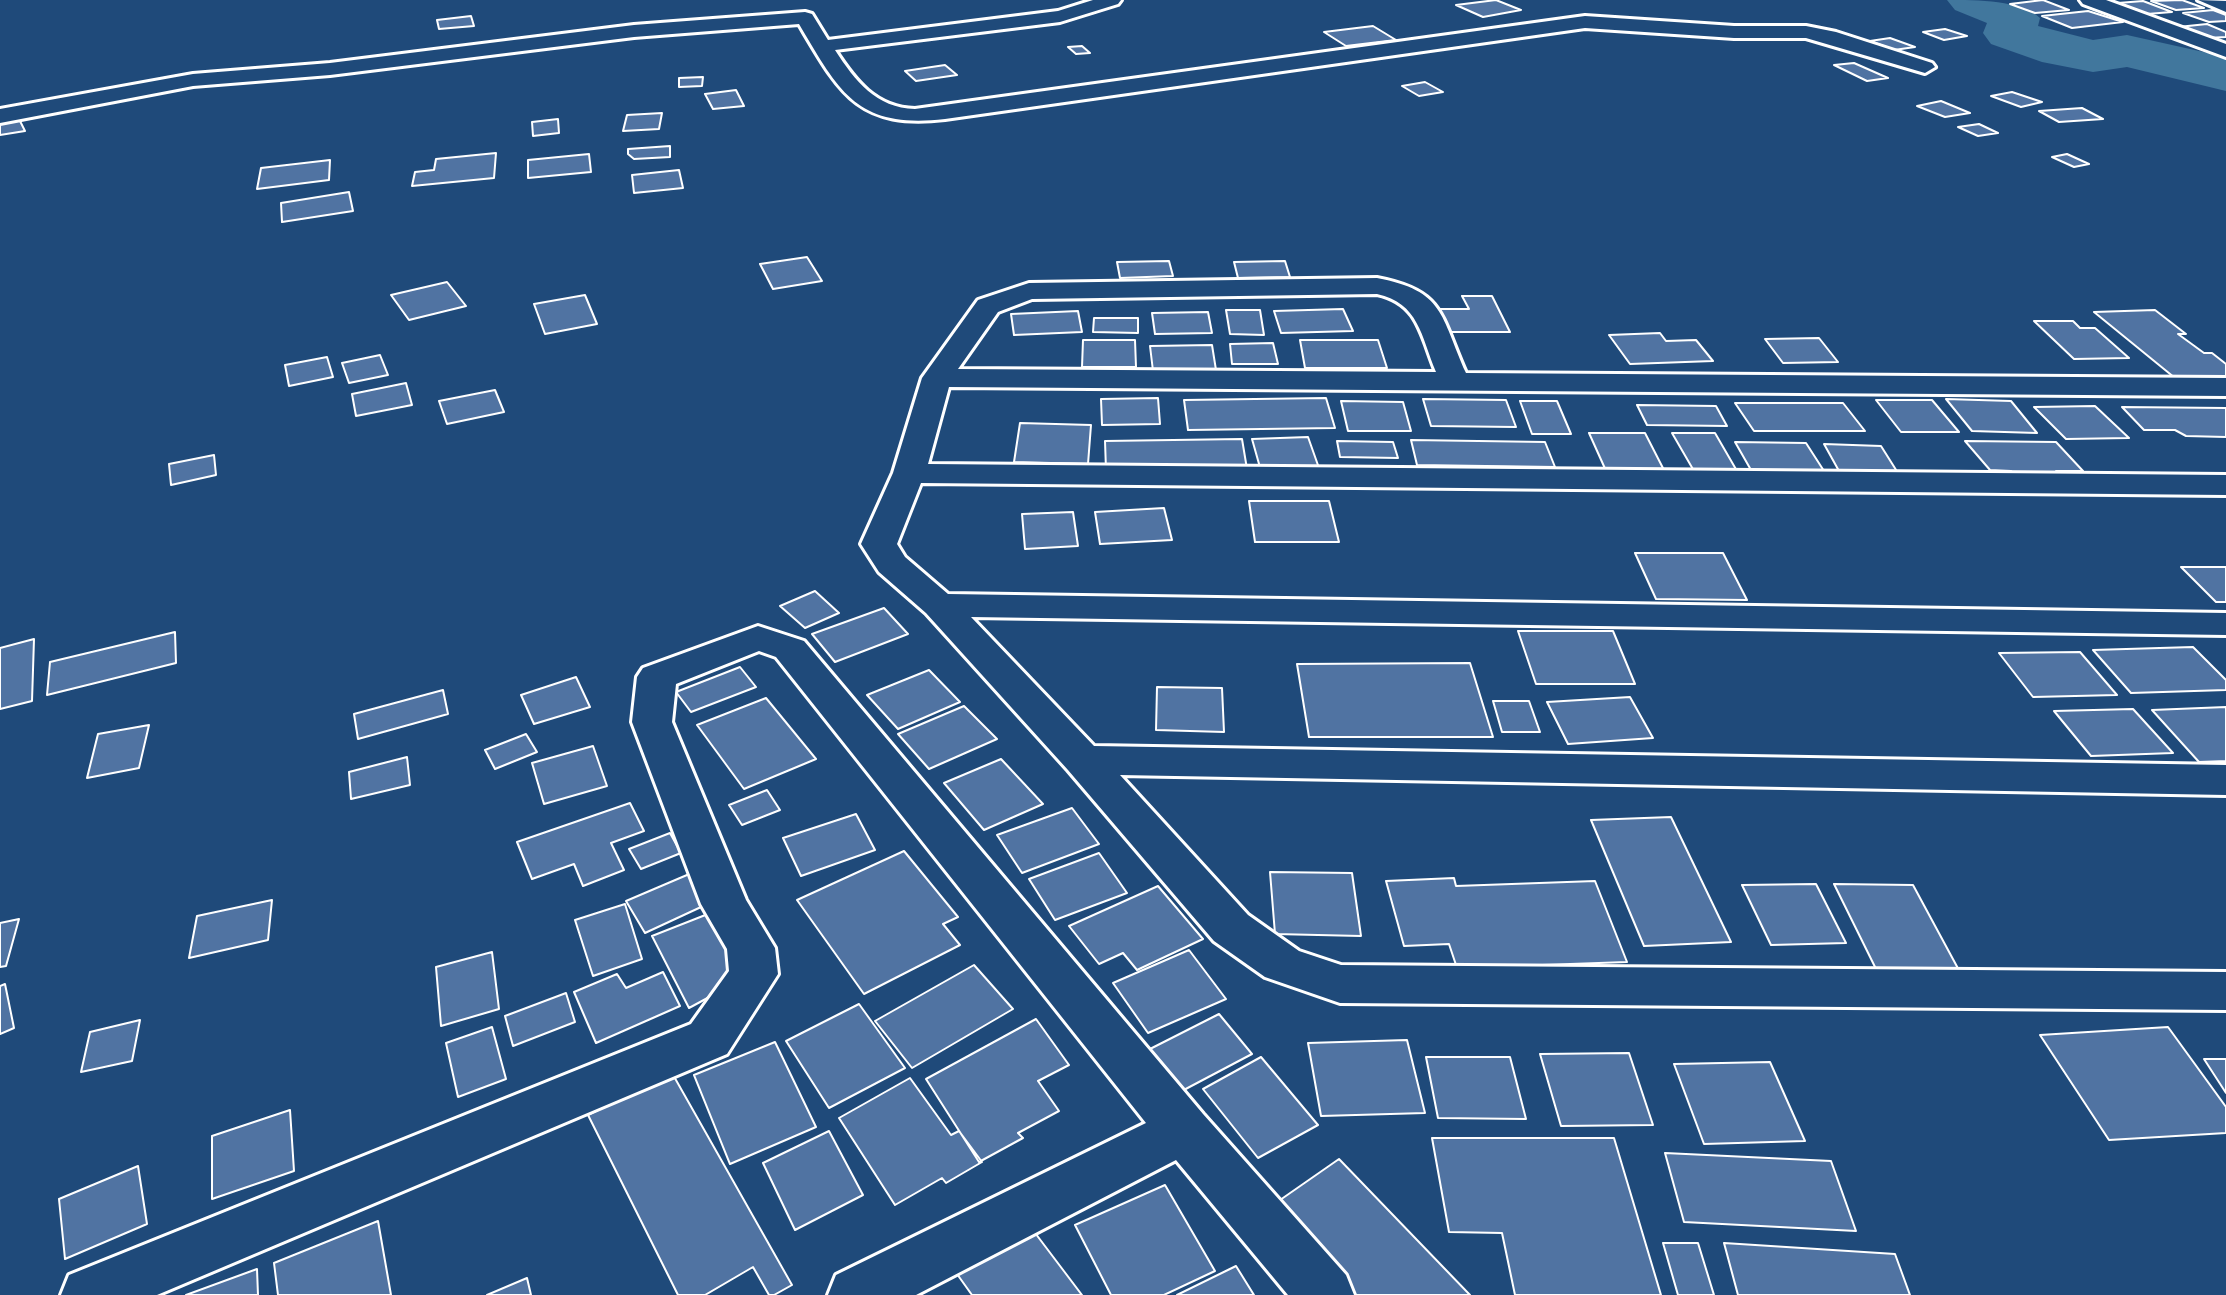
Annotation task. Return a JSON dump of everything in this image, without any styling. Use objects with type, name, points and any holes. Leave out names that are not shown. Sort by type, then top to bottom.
[{"type":"street","points":[[789,0],[805,18],[837,69],[869,104],[889,113],[914,114],[1002,104],[1585,22],[1734,32],[1806,32],[1829,36],[1926,67]]},
{"type":"street","points":[[823,46],[1060,16],[1112,0]]},
{"type":"street","points":[[2089,0],[2226,51]]},
{"type":"street","points":[[2207,0],[2226,7]]},
{"type":"street","points":[[0,116],[193,80],[330,69],[634,31],[805,18]]},
{"type":"street","points":[[1454,380],[1421,303],[1402,291],[1377,285],[1029,291],[988,306],[937,378],[909,473],[879,544],[892,564],[939,606],[1083,760],[1231,928],[1282,964],[1340,984],[2226,992]]},
{"type":"street","points":[[937,378],[2226,387]]},
{"type":"street","points":[[909,473],[1078,477],[2226,485]]},
{"type":"street","points":[[939,606],[2226,624]]},
{"type":"street","points":[[90,1295],[709,1039],[754,974],[751,948],[724,904],[652,722],[653,708],[657,677],[758,638],[790,649],[1184,1130],[1325,1295]]},
{"type":"street","points":[[1083,760],[2226,780]]},
{"type":"street","points":[[857,1295],[1184,1130]]},
{"type":"building","points":[[1496,0],[1521,10],[1483,17],[1456,5]]},
{"type":"building","points":[[2043,0],[2069,10],[2035,13],[2010,4]]},
{"type":"building","points":[[2182,0],[2204,8],[2176,10],[2151,1]]},
{"type":"building","points":[[2143,1],[2172,12],[2147,14],[2118,3]]},
{"type":"building","points":[[2213,10],[2226,15],[2226,21],[2209,22],[2183,13]]},
{"type":"building","points":[[2088,11],[2123,22],[2072,28],[2042,16]]},
{"type":"building","points":[[471,16],[474,26],[439,29],[437,20]]},
{"type":"building","points":[[2207,24],[2226,32],[2226,37],[2207,38],[2178,27]]},
{"type":"building","points":[[1373,26],[1396,40],[1346,46],[1324,32]]},
{"type":"building","points":[[1945,29],[1967,36],[1944,40],[1923,32]]},
{"type":"building","points":[[1890,38],[1915,47],[1894,50],[1870,41]]},
{"type":"building","points":[[1082,46],[1090,53],[1076,54],[1068,47]]},
{"type":"building","points":[[1854,63],[1888,78],[1867,81],[1834,65]]},
{"type":"building","points":[[945,65],[957,75],[916,81],[905,71]]},
{"type":"building","points":[[703,77],[702,86],[679,87],[679,78]]},
{"type":"building","points":[[1425,82],[1443,92],[1419,96],[1402,86]]},
{"type":"building","points":[[736,90],[744,106],[713,109],[705,94]]},
{"type":"building","points":[[2012,92],[2042,102],[2021,107],[1991,96]]},
{"type":"building","points":[[1941,101],[1970,113],[1945,117],[1917,106]]},
{"type":"building","points":[[2082,108],[2103,119],[2059,122],[2039,111]]},
{"type":"building","points":[[662,113],[659,129],[623,131],[627,115]]},
{"type":"building","points":[[19,119],[25,131],[0,135],[0,123]]},
{"type":"building","points":[[558,119],[559,133],[533,136],[532,122]]},
{"type":"building","points":[[1979,124],[1998,133],[1978,136],[1958,127]]},
{"type":"building","points":[[670,146],[670,157],[634,159],[628,154],[628,149]]},
{"type":"building","points":[[496,153],[494,178],[412,186],[415,172],[434,170],[436,159]]},
{"type":"building","points":[[589,154],[591,172],[528,178],[528,160]]},
{"type":"building","points":[[2067,154],[2089,164],[2074,167],[2052,157]]},
{"type":"building","points":[[330,160],[329,180],[257,189],[261,168]]},
{"type":"building","points":[[679,170],[683,188],[634,193],[632,175]]},
{"type":"building","points":[[349,192],[353,211],[282,222],[281,203]]},
{"type":"building","points":[[807,257],[822,281],[773,289],[760,264]]},
{"type":"building","points":[[1169,261],[1173,276],[1120,278],[1117,262]]},
{"type":"building","points":[[1285,261],[1290,277],[1238,278],[1234,262]]},
{"type":"building","points":[[447,282],[466,306],[409,320],[391,295]]},
{"type":"building","points":[[585,295],[597,324],[545,334],[534,304]]},
{"type":"building","points":[[1462,296],[1492,296],[1510,332],[1446,332],[1440,309],[1469,309]]},
{"type":"building","points":[[1343,309],[1353,331],[1281,333],[1274,311]]},
{"type":"building","points":[[1226,310],[1260,310],[1264,335],[1230,334]]},
{"type":"building","points":[[2155,310],[2186,334],[2178,334],[2204,353],[2212,353],[2226,364],[2226,376],[2175,378],[2094,312]]},
{"type":"building","points":[[1078,311],[1082,332],[1014,335],[1011,314]]},
{"type":"building","points":[[1208,312],[1212,333],[1155,334],[1152,313]]},
{"type":"building","points":[[1094,318],[1138,318],[1138,333],[1093,332]]},
{"type":"building","points":[[2034,321],[2073,321],[2080,328],[2095,328],[2129,358],[2074,359]]},
{"type":"building","points":[[1660,333],[1666,341],[1696,340],[1713,361],[1630,364],[1609,335]]},
{"type":"building","points":[[1819,338],[1838,362],[1783,363],[1765,339]]},
{"type":"building","points":[[1083,340],[1135,340],[1136,367],[1082,367]]},
{"type":"building","points":[[1300,340],[1378,340],[1387,368],[1305,368]]},
{"type":"building","points":[[1273,343],[1278,364],[1232,364],[1230,344]]},
{"type":"building","points":[[1212,345],[1216,370],[1153,371],[1150,346]]},
{"type":"building","points":[[380,355],[388,375],[349,383],[342,363]]},
{"type":"building","points":[[327,357],[333,377],[289,386],[285,365]]},
{"type":"building","points":[[406,383],[412,405],[356,416],[352,394]]},
{"type":"building","points":[[495,390],[504,412],[447,424],[439,401]]},
{"type":"building","points":[[1158,398],[1160,424],[1102,425],[1101,399]]},
{"type":"building","points":[[1326,398],[1335,428],[1188,430],[1184,400]]},
{"type":"building","points":[[1423,399],[1506,400],[1516,427],[1431,426]]},
{"type":"building","points":[[1946,399],[2011,401],[2037,433],[1972,431]]},
{"type":"building","points":[[1876,400],[1932,400],[1959,432],[1901,432]]},
{"type":"building","points":[[1341,401],[1403,402],[1411,431],[1348,431]]},
{"type":"building","points":[[1520,401],[1557,401],[1571,434],[1532,434]]},
{"type":"building","points":[[1735,403],[1843,403],[1865,431],[1754,431]]},
{"type":"building","points":[[1637,405],[1716,406],[1727,426],[1647,425]]},
{"type":"building","points":[[2095,406],[2129,438],[2066,439],[2034,407]]},
{"type":"building","points":[[2122,407],[2226,408],[2226,437],[2186,436],[2175,430],[2144,430]]},
{"type":"building","points":[[1020,423],[1091,425],[1088,464],[1014,462]]},
{"type":"building","points":[[1589,433],[1645,433],[1666,474],[1607,473]]},
{"type":"building","points":[[1672,433],[1715,433],[1737,471],[1694,471]]},
{"type":"building","points":[[1308,437],[1319,468],[1261,471],[1252,439]]},
{"type":"building","points":[[1242,439],[1247,469],[1106,470],[1105,441]]},
{"type":"building","points":[[1411,440],[1545,442],[1555,467],[1417,465]]},
{"type":"building","points":[[1337,441],[1393,442],[1398,458],[1340,457]]},
{"type":"building","points":[[1965,441],[2056,442],[2083,471],[2056,471],[2059,475],[2014,474],[2011,471],[1990,470]]},
{"type":"building","points":[[1735,442],[1806,443],[1824,471],[1751,470]]},
{"type":"building","points":[[1824,444],[1881,446],[1898,473],[1839,471]]},
{"type":"building","points":[[214,455],[216,475],[171,485],[169,464]]},
{"type":"building","points":[[1249,501],[1329,501],[1339,542],[1255,542]]},
{"type":"building","points":[[1164,508],[1172,540],[1100,544],[1095,512]]},
{"type":"building","points":[[1073,512],[1078,546],[1025,549],[1022,514]]},
{"type":"building","points":[[1635,553],[1723,553],[1747,600],[1656,599]]},
{"type":"building","points":[[2181,567],[2226,567],[2226,602],[2216,602]]},
{"type":"building","points":[[815,591],[839,613],[805,628],[780,606]]},
{"type":"building","points":[[884,608],[908,634],[835,662],[812,634]]},
{"type":"building","points":[[1518,631],[1613,631],[1635,684],[1536,684]]},
{"type":"building","points":[[175,632],[176,663],[47,695],[50,662]]},
{"type":"building","points":[[34,639],[32,701],[0,709],[0,648]]},
{"type":"building","points":[[2193,647],[2226,680],[2226,690],[2131,693],[2093,650]]},
{"type":"building","points":[[2080,652],[2117,695],[2033,697],[1999,653]]},
{"type":"building","points":[[1470,663],[1493,737],[1309,737],[1297,664]]},
{"type":"building","points":[[740,667],[756,687],[691,712],[676,692]]},
{"type":"building","points":[[929,670],[960,702],[898,729],[867,695]]},
{"type":"building","points":[[576,677],[590,707],[534,724],[521,695]]},
{"type":"building","points":[[1157,687],[1222,688],[1224,732],[1156,730]]},
{"type":"building","points":[[443,690],[448,714],[358,739],[354,714]]},
{"type":"building","points":[[1630,697],[1653,738],[1568,744],[1547,702]]},
{"type":"building","points":[[766,698],[816,759],[744,789],[697,725]]},
{"type":"building","points":[[1493,701],[1529,701],[1540,732],[1502,732]]},
{"type":"building","points":[[964,706],[997,739],[929,769],[898,734]]},
{"type":"building","points":[[2226,707],[2226,761],[2199,762],[2152,710]]},
{"type":"building","points":[[2133,709],[2173,753],[2091,756],[2054,711]]},
{"type":"building","points":[[149,725],[139,768],[87,778],[98,734]]},
{"type":"building","points":[[526,734],[537,752],[495,769],[485,750]]},
{"type":"building","points":[[593,746],[607,786],[544,804],[532,763]]},
{"type":"building","points":[[407,757],[410,785],[351,799],[349,772]]},
{"type":"building","points":[[1001,759],[1043,804],[984,830],[944,783]]},
{"type":"building","points":[[767,790],[780,810],[742,825],[729,805]]},
{"type":"building","points":[[630,803],[644,831],[611,843],[624,870],[583,886],[574,864],[532,879],[517,842]]},
{"type":"building","points":[[1072,808],[1099,844],[1022,873],[997,835]]},
{"type":"building","points":[[856,814],[875,850],[801,876],[783,838]]},
{"type":"building","points":[[1671,817],[1731,942],[1644,946],[1591,820]]},
{"type":"building","points":[[670,833],[681,853],[641,869],[629,849]]},
{"type":"building","points":[[904,851],[958,917],[943,924],[960,945],[864,994],[797,900]]},
{"type":"building","points":[[1099,853],[1127,893],[1055,920],[1029,879]]},
{"type":"building","points":[[694,872],[714,901],[645,933],[626,901]]},
{"type":"building","points":[[1270,872],[1352,873],[1361,936],[1275,934]]},
{"type":"building","points":[[1454,878],[1456,886],[1595,881],[1627,962],[1457,968],[1449,944],[1404,946],[1386,881]]},
{"type":"building","points":[[1816,884],[1846,943],[1771,945],[1742,885]]},
{"type":"building","points":[[1834,884],[1913,885],[1961,974],[1878,973]]},
{"type":"building","points":[[1158,886],[1203,939],[1137,970],[1123,953],[1099,964],[1069,926]]},
{"type":"building","points":[[272,900],[268,940],[189,958],[197,916]]},
{"type":"building","points":[[625,904],[642,959],[593,976],[575,920]]},
{"type":"building","points":[[713,912],[747,963],[737,982],[689,1008],[652,936]]},
{"type":"building","points":[[19,919],[6,966],[0,967],[0,923]]},
{"type":"building","points":[[1189,950],[1226,999],[1148,1033],[1113,983]]},
{"type":"building","points":[[492,952],[499,1009],[441,1026],[436,967]]},
{"type":"building","points":[[974,965],[1013,1009],[912,1068],[875,1021]]},
{"type":"building","points":[[663,972],[680,1006],[596,1043],[574,992],[617,974],[626,988]]},
{"type":"building","points":[[5,984],[14,1028],[0,1034],[0,986]]},
{"type":"building","points":[[566,993],[575,1022],[513,1046],[505,1016]]},
{"type":"building","points":[[859,1004],[905,1068],[829,1108],[786,1041]]},
{"type":"building","points":[[1219,1014],[1252,1054],[1180,1092],[1148,1050]]},
{"type":"building","points":[[1036,1019],[1069,1065],[1038,1081],[1059,1111],[1018,1133],[1023,1138],[979,1162],[926,1079]]},
{"type":"building","points":[[140,1020],[132,1061],[81,1072],[90,1032]]},
{"type":"building","points":[[492,1027],[506,1079],[458,1097],[446,1043]]},
{"type":"building","points":[[2168,1027],[2226,1107],[2226,1133],[2109,1140],[2040,1035]]},
{"type":"building","points":[[1407,1040],[1425,1113],[1321,1116],[1308,1043]]},
{"type":"building","points":[[775,1042],[816,1127],[730,1164],[694,1075]]},
{"type":"building","points":[[1629,1053],[1653,1125],[1561,1126],[1540,1054]]},
{"type":"building","points":[[1261,1057],[1318,1125],[1258,1158],[1203,1089]]},
{"type":"building","points":[[1426,1057],[1510,1057],[1526,1119],[1438,1118]]},
{"type":"building","points":[[2204,1059],[2226,1059],[2226,1093]]},
{"type":"building","points":[[1770,1062],[1805,1141],[1704,1144],[1674,1064]]},
{"type":"building","points":[[672,1073],[792,1285],[774,1295],[769,1295],[753,1267],[705,1295],[678,1295],[588,1115]]},
{"type":"building","points":[[910,1078],[951,1135],[959,1131],[982,1162],[946,1183],[942,1178],[895,1205],[839,1118]]},
{"type":"building","points":[[290,1110],[294,1171],[212,1199],[212,1136]]},
{"type":"building","points":[[829,1131],[863,1195],[795,1230],[763,1163]]},
{"type":"building","points":[[1432,1138],[1614,1138],[1661,1295],[1515,1295],[1502,1233],[1449,1232]]},
{"type":"building","points":[[1665,1153],[1831,1161],[1856,1231],[1684,1222]]},
{"type":"building","points":[[1339,1159],[1470,1295],[1349,1295],[1270,1207]]},
{"type":"building","points":[[138,1166],[147,1224],[65,1259],[59,1199]]},
{"type":"building","points":[[1165,1185],[1215,1271],[1164,1295],[1111,1295],[1075,1225]]},
{"type":"building","points":[[1020,1213],[1082,1295],[972,1295],[947,1260]]},
{"type":"building","points":[[378,1221],[391,1295],[278,1295],[274,1263]]},
{"type":"building","points":[[1663,1243],[1698,1243],[1714,1295],[1678,1295]]},
{"type":"building","points":[[1724,1243],[1895,1254],[1910,1295],[1738,1295]]},
{"type":"building","points":[[1236,1266],[1254,1295],[1177,1295]]},
{"type":"building","points":[[257,1269],[258,1295],[186,1295]]},
{"type":"building","points":[[527,1278],[531,1295],[487,1295]]},
{"type":"waterway","points":[[1972,0],[1989,4],[2015,18],[2009,33],[2042,46],[2093,56],[2127,51],[2226,74]]}]
